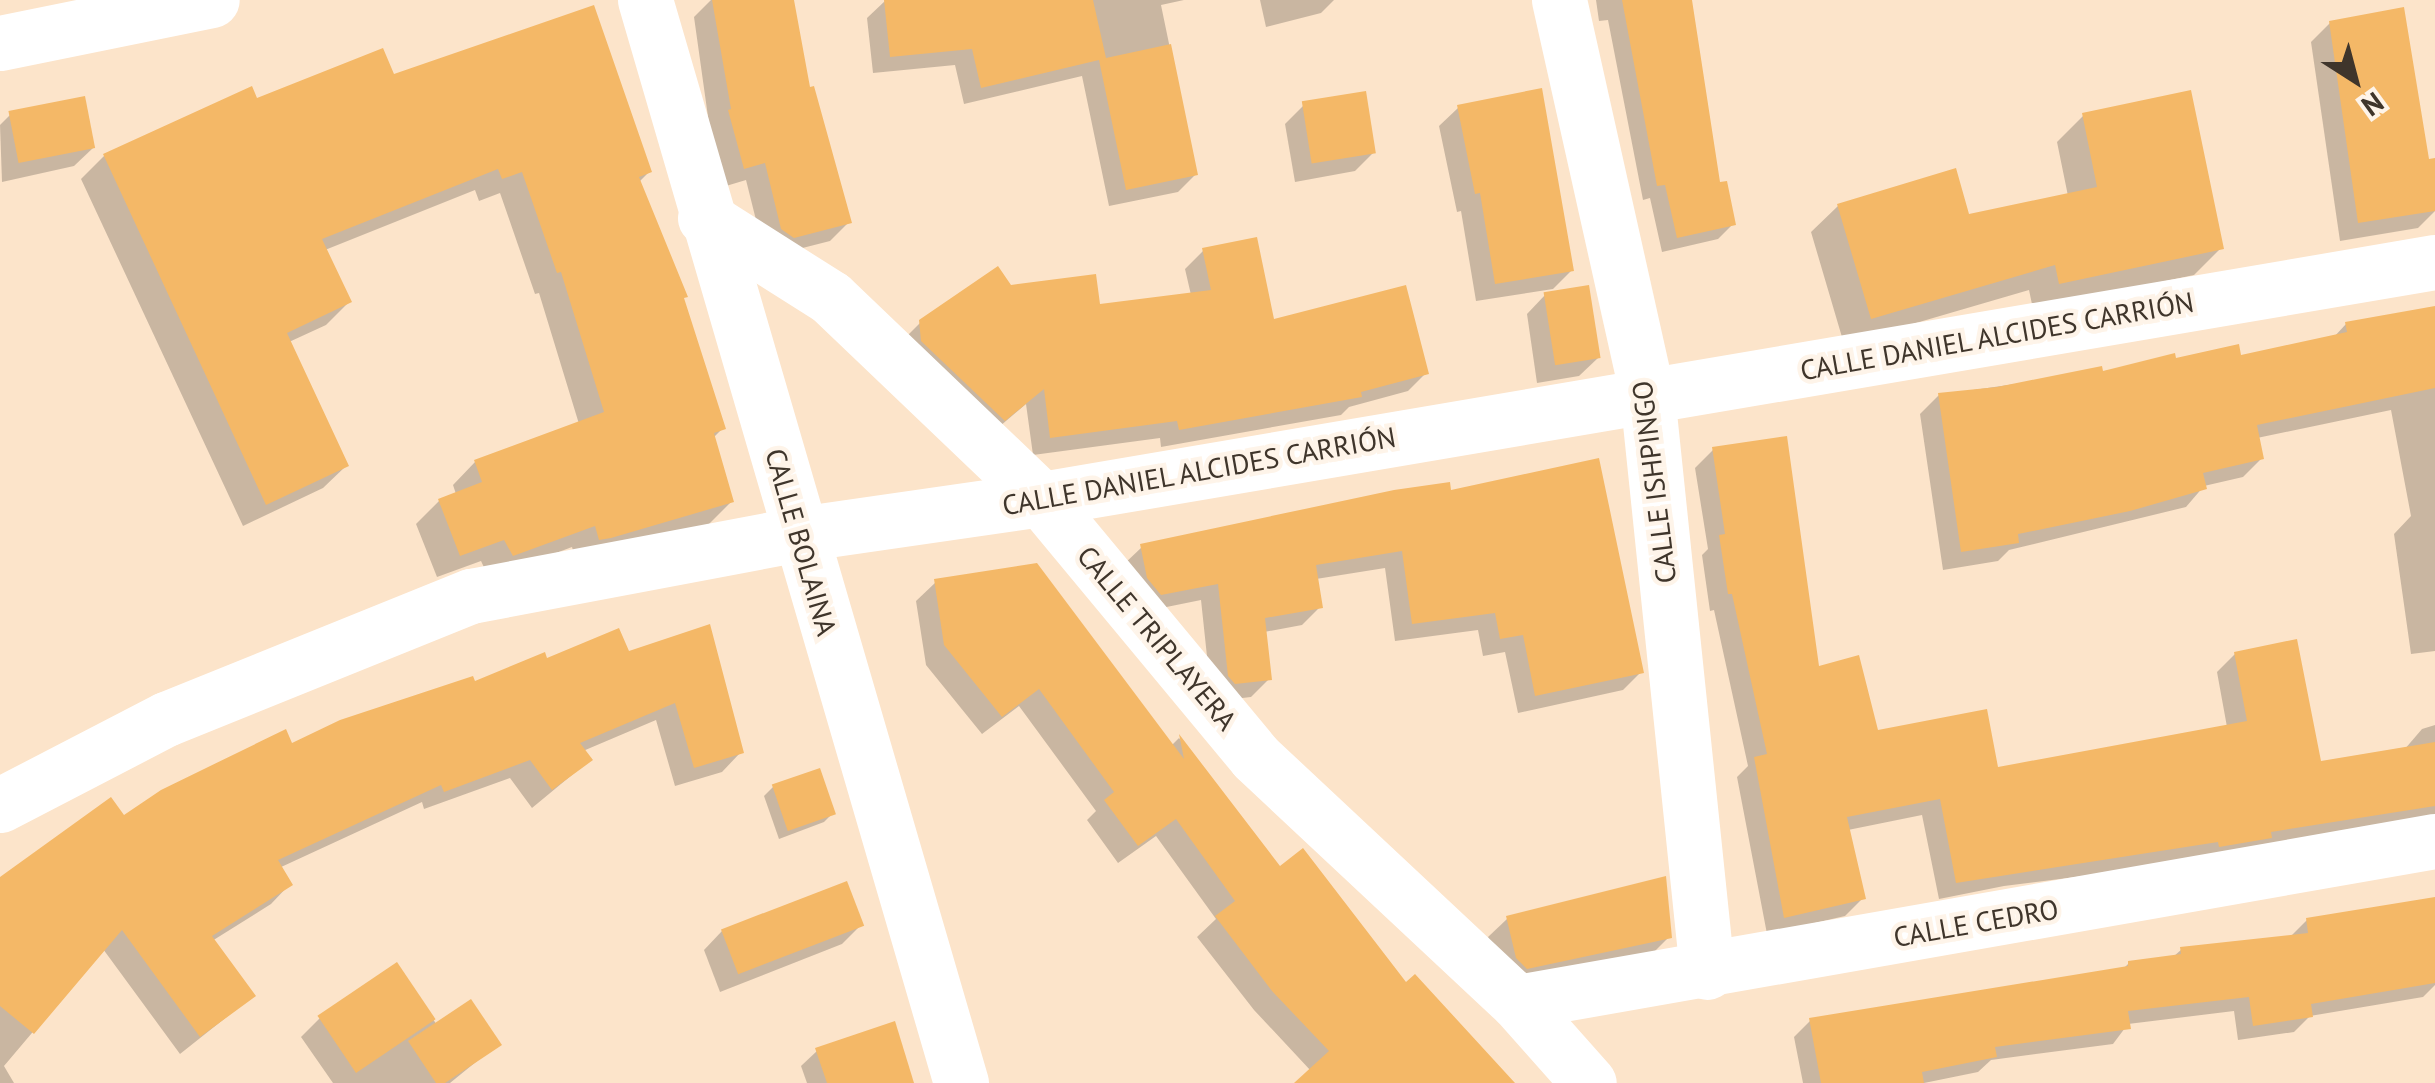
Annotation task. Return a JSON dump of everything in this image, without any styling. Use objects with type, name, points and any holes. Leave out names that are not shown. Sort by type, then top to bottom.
[{"type":"street","points":[[0,42],[212,0]]},
{"type":"street","name":"CALLE BOLAINA","points":[[645,0],[705,218],[961,1083]]},
{"type":"street","name":"CALLE ISHPINGO","points":[[1559,0],[1647,394],[1707,972]]},
{"type":"street","name":"CALLE TRIPLAYERA","points":[[705,218],[831,298],[1041,498],[1255,757],[1518,1002],[1589,1083]]},
{"type":"street","name":"CALLE DANIEL ALCIDES CARRIÓN","points":[[0,804],[166,719],[471,596],[799,534],[1041,498],[2435,262]]},
{"type":"street","name":"CALLE CEDRO","points":[[1518,1002],[1707,972],[2435,841]]},
{"type":"building","points":[[712,0],[794,0],[810,87],[814,86],[852,223],[794,238],[781,229],[765,163],[744,169],[728,110],[731,109]]},
{"type":"building","points":[[884,0],[1093,0],[1106,58],[1171,44],[1198,175],[1126,190],[1099,60],[981,88],[972,49],[890,57]]},
{"type":"building","points":[[1622,0],[1692,0],[1720,182],[1727,181],[1736,225],[1677,238],[1665,185],[1657,186]]},
{"type":"building","points":[[594,5],[652,172],[639,177],[688,297],[684,298],[726,429],[714,433],[734,502],[611,538],[599,540],[595,526],[513,556],[504,540],[460,556],[438,499],[482,482],[474,460],[604,412],[561,272],[557,273],[522,172],[502,179],[498,169],[322,239],[352,302],[287,333],[349,466],[266,505],[103,154],[252,86],[257,98],[383,48],[394,74]]},
{"type":"building","points":[[2404,7],[2429,159],[2435,158],[2435,211],[2358,223],[2329,21]]},
{"type":"building","points":[[1542,88],[1574,271],[1495,284],[1480,193],[1475,194],[1457,105]]},
{"type":"building","points":[[2191,90],[2224,249],[2059,284],[2055,265],[1871,319],[1837,204],[1956,168],[1969,214],[2097,187],[2082,113]]},
{"type":"building","points":[[1366,91],[1376,153],[1312,163],[1302,101]]},
{"type":"building","points":[[85,96],[95,148],[19,163],[8,111]]},
{"type":"building","points":[[1257,237],[1274,319],[1406,285],[1429,374],[1361,392],[1362,397],[1179,430],[1177,421],[1050,438],[1044,389],[1005,421],[921,341],[919,320],[998,266],[1011,285],[1096,274],[1100,304],[1211,290],[1202,248]]},
{"type":"building","points":[[1589,285],[1601,358],[1555,365],[1544,292]]},
{"type":"building","points":[[2435,306],[2435,388],[2257,425],[2264,459],[2203,473],[2207,489],[2130,511],[2018,534],[2019,543],[1961,552],[1938,393],[1997,387],[2102,366],[2103,371],[2175,353],[2176,358],[2239,344],[2241,355],[2347,332],[2345,322]]},
{"type":"building","points":[[1787,436],[1819,666],[1859,655],[1878,730],[1987,709],[1998,767],[2247,721],[2234,652],[2297,639],[2321,761],[2435,742],[2435,806],[2271,832],[2272,838],[2219,847],[2218,842],[1956,883],[1940,799],[1847,817],[1866,899],[1784,918],[1754,757],[1767,754],[1732,594],[1728,594],[1719,535],[1725,534],[1712,447]]},
{"type":"building","points":[[1599,458],[1644,673],[1535,696],[1523,635],[1500,639],[1495,613],[1412,624],[1402,551],[1316,565],[1323,608],[1265,618],[1272,680],[1235,684],[1228,676],[1218,584],[1161,595],[1147,578],[1140,544],[1394,490],[1450,482],[1451,490]]},
{"type":"building","points":[[1037,563],[1184,759],[1179,734],[1280,866],[1303,848],[1406,982],[1415,974],[1515,1083],[1294,1083],[1329,1051],[1272,991],[1215,916],[1235,901],[1176,819],[1138,846],[1104,800],[1114,792],[1039,689],[1002,717],[944,645],[934,579]]},
{"type":"building","points":[[710,624],[744,753],[694,768],[675,703],[580,743],[593,760],[552,790],[530,760],[444,792],[441,785],[278,860],[293,885],[212,936],[256,996],[200,1037],[122,930],[34,1034],[0,1006],[0,877],[111,797],[124,815],[161,790],[286,729],[292,743],[340,720],[473,676],[475,681],[545,652],[547,658],[619,628],[629,651]]},
{"type":"building","points":[[820,768],[836,814],[788,831],[772,785]]},
{"type":"building","points":[[1666,876],[1672,938],[1527,969],[1516,958],[1506,916]]},
{"type":"building","points":[[847,881],[864,926],[738,974],[721,929]]},
{"type":"building","points":[[2435,897],[2435,983],[2311,1004],[2313,1017],[2253,1026],[2249,997],[2128,1011],[2131,1029],[1995,1047],[1997,1057],[1922,1072],[1924,1083],[1821,1083],[1809,1018],[2128,966],[2128,961],[2181,954],[2180,947],[2308,933],[2306,918]]},
{"type":"building","points":[[397,962],[436,1019],[356,1073],[317,1016]]},
{"type":"building","points":[[471,999],[502,1045],[445,1083],[436,1083],[408,1041]]},
{"type":"building","points":[[895,1021],[914,1083],[827,1083],[815,1048]]}]
